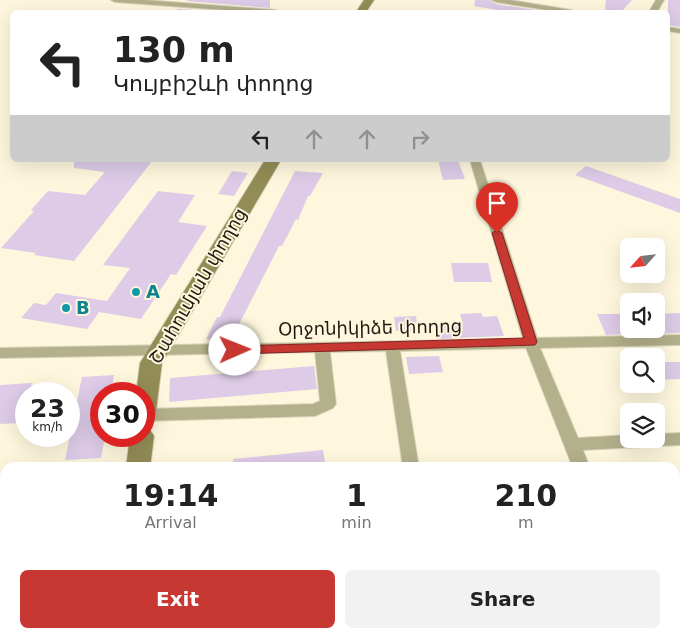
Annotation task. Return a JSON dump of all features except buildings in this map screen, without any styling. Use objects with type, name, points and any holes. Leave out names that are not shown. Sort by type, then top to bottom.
[{"type":"main road","name":"Շահումյան փողոց","points":[[148,382],[151,363],[272,162]]},
{"type":"main road","points":[[139,462],[141,447]]},
{"type":"street","points":[[115,0],[249,10]]},
{"type":"street","points":[[496,0],[558,10]]},
{"type":"street","points":[[476,162],[531,342],[580,462]]},
{"type":"street","name":"Օրջոնիկիձե փողոց","points":[[0,353],[680,340]]},
{"type":"street","points":[[392,346],[410,462]]},
{"type":"street","points":[[155,415],[315,410],[322,408],[328,404],[322,348]]},
{"type":"street","points":[[574,444],[680,439]]},
{"type":"place","name":"A","points":[[136,292]]},
{"type":"place","name":"B","points":[[66,308]]},
{"type":"route","points":[[235,350],[531,342],[497,233]]}]
